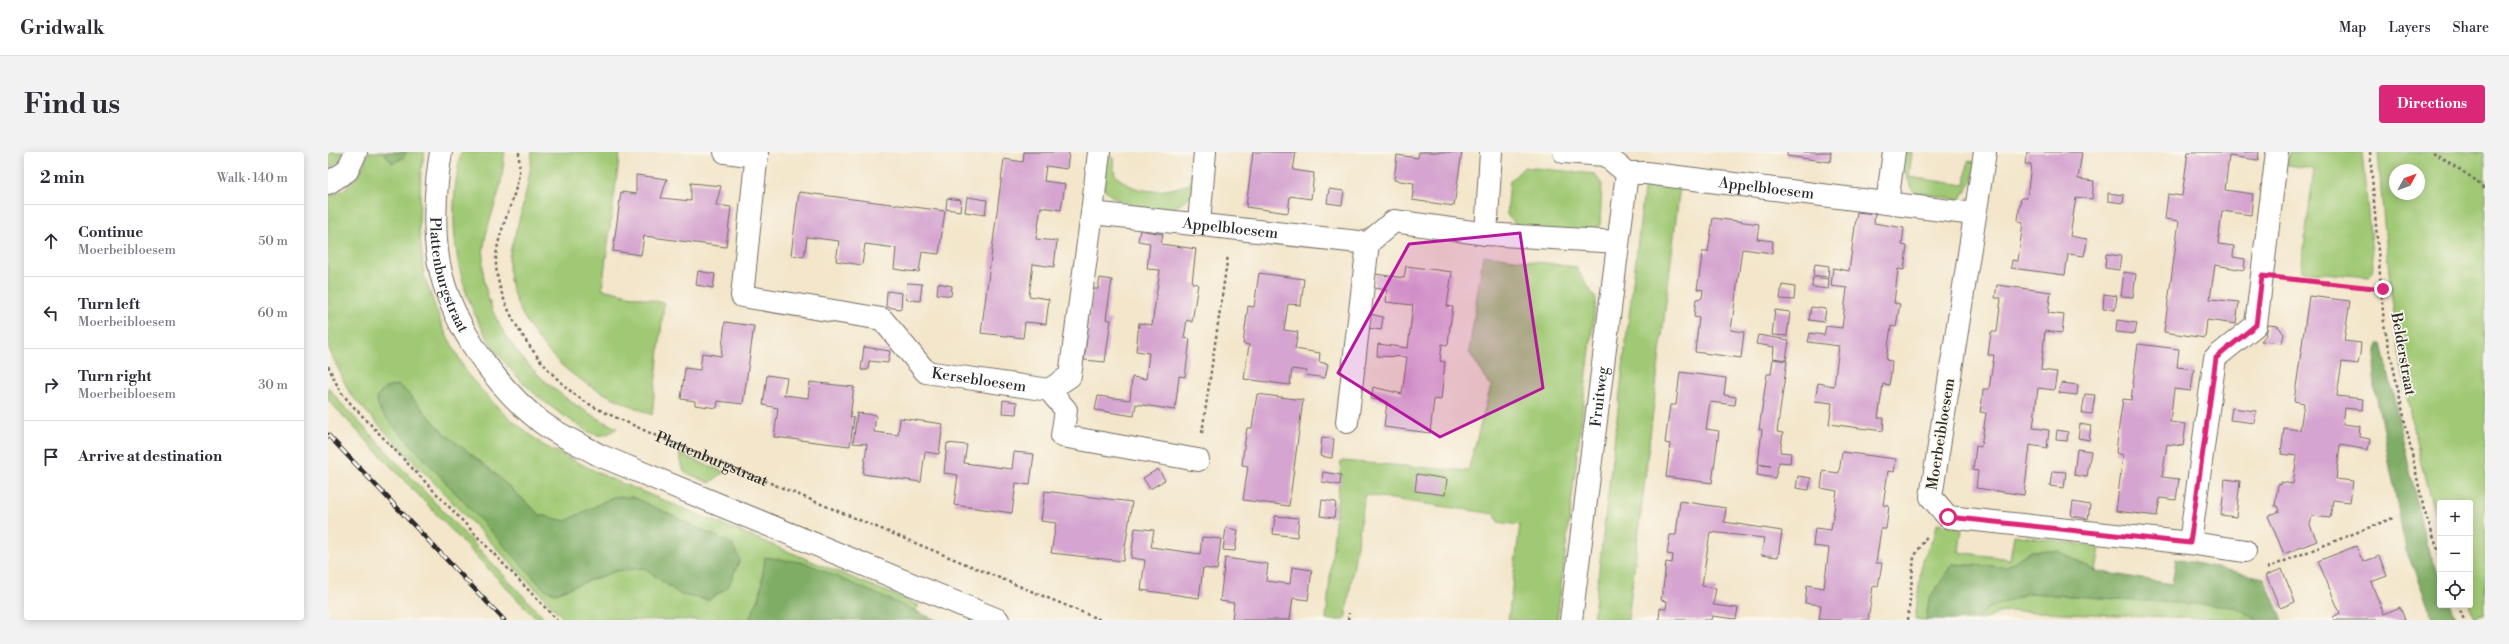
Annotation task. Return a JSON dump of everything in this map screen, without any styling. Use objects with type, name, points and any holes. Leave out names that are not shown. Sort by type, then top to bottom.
[{"type":"street","points":[[328,183],[347,172],[356,152]]},
{"type":"street","name":"Plattenburgstraat","points":[[442,152],[436,227],[443,280],[459,322],[496,378],[541,422],[599,455],[998,620]]},
{"type":"street","name":"Kersebloesem","points":[[725,152],[757,154],[742,296],[882,319],[926,372],[1049,390]]},
{"type":"street","points":[[1099,152],[1070,376],[1049,390],[1066,410],[1062,436],[1198,460]]},
{"type":"street","points":[[1199,223],[1205,152]]},
{"type":"street","points":[[1486,234],[1492,152]]},
{"type":"street","points":[[1564,152],[1605,154],[1627,173]]},
{"type":"street","points":[[1887,203],[1894,152]]},
{"type":"street","name":"Moerbeibloesem","points":[[1985,152],[1974,214],[1931,497],[1948,517],[2190,543],[2245,551]]},
{"type":"street","points":[[2190,543],[2216,358],[2256,325],[2277,152]]},
{"type":"street","name":"Appelbloesem","points":[[1627,173],[1646,173],[1974,214]]},
{"type":"street","name":"Fruitweg","points":[[1571,620],[1627,173]]},
{"type":"street","name":"Appelbloesem","points":[[1092,213],[1199,223],[1368,243]]},
{"type":"street","points":[[1347,422],[1368,243],[1394,221],[1486,234],[1618,242]]},
{"type":"path","name":"Plattenburgstraat","points":[[519,152],[518,178],[496,258],[499,288],[511,316],[532,347],[554,374],[584,400],[660,437],[1101,620]]},
{"type":"path","name":"Belderstraat","points":[[2370,152],[2383,289],[2384,324],[2424,510],[2437,547]]},
{"type":"path","points":[[2433,152],[2474,179],[2485,190]]},
{"type":"path","points":[[1198,460],[1232,227]]},
{"type":"path","points":[[2262,276],[2383,289]]},
{"type":"path","points":[[328,366],[340,391],[351,404],[557,620]]},
{"type":"path","points":[[1908,620],[1914,557],[1928,535],[1931,519],[1940,508]]},
{"type":"path","points":[[2245,551],[2242,564],[2266,569],[2393,518]]},
{"type":"path","points":[[2459,608],[2464,620]]},
{"type":"path","points":[[1348,620],[1349,613]]},
{"type":"highlighted area","points":[[1520,233],[1543,388],[1440,437],[1338,373],[1409,244]]},
{"type":"green space","points":[[328,152],[343,152],[339,161],[328,169]]},
{"type":"green space","points":[[368,152],[425,152],[421,170],[419,228],[424,276],[443,328],[468,375],[502,412],[543,445],[609,478],[919,605],[916,611],[765,558],[760,596],[749,620],[565,620],[350,394],[328,347],[328,196],[336,194],[349,185],[359,174]],"holes":[[[397,385],[406,391],[443,432],[492,471],[540,515],[566,521],[613,497],[709,600],[681,595],[644,568],[616,571],[556,593],[513,554],[381,412],[376,398]]]},
{"type":"green space","points":[[383,152],[407,152],[402,159],[392,163]]},
{"type":"green space","points":[[461,152],[505,152],[501,182],[488,228],[483,256],[485,285],[493,312],[507,337],[524,360],[545,381],[568,399],[592,415],[617,428],[610,433],[604,435],[592,434],[536,395],[509,367],[487,337],[470,304],[460,269],[454,231],[455,192]]},
{"type":"green space","points":[[532,152],[620,152],[602,289],[664,303],[652,415],[598,390],[568,370],[542,344],[521,312],[514,295],[510,278],[509,257],[525,197]]},
{"type":"green space","points":[[1906,152],[1912,152],[1909,177],[1965,185],[1968,161],[1976,162],[1973,180],[1960,200],[1914,192],[1904,171]]},
{"type":"green space","points":[[2289,152],[2362,152],[2373,265],[2372,272],[2369,277],[2301,271],[2314,169],[2287,165]]},
{"type":"green space","points":[[2378,152],[2485,152],[2485,614],[2474,618],[2469,608],[2473,608],[2473,500],[2437,500],[2437,520],[2415,438],[2406,391],[2398,343],[2386,248]]},
{"type":"green space","points":[[1106,157],[1113,158],[1115,175],[1123,182],[1132,187],[1150,191],[1160,191],[1190,184],[1192,165],[1197,166],[1193,193],[1185,201],[1167,209],[1141,207],[1121,201],[1107,192],[1103,185]]},
{"type":"green space","points":[[1524,167],[1595,174],[1602,183],[1600,225],[1586,237],[1521,230],[1507,215],[1510,181]]},
{"type":"green space","points":[[1646,173],[1681,177],[1628,620],[1593,620]]},
{"type":"green space","points":[[1483,255],[1576,267],[1596,299],[1557,620],[1508,620],[1520,525],[1498,522],[1495,514],[1365,495],[1345,620],[1326,620],[1341,461],[1468,471],[1491,386],[1469,352]]},
{"type":"green space","points":[[2378,344],[2382,344],[2426,544],[2437,571],[2437,608],[2452,608],[2457,620],[2434,620],[2406,550],[2373,378]]},
{"type":"green space","points":[[397,385],[406,391],[443,432],[492,471],[540,515],[566,521],[613,497],[633,497],[732,544],[740,560],[728,587],[709,600],[681,595],[644,568],[616,571],[555,593],[544,589],[381,412],[376,398],[385,388]]},
{"type":"green space","points":[[328,387],[340,402],[546,620],[537,620],[328,400]]},
{"type":"green space","points":[[679,454],[724,472],[710,483],[684,472]]},
{"type":"green space","points":[[1937,523],[1962,528],[1959,552],[2010,559],[2014,535],[2100,547],[2096,571],[2058,551],[2030,551],[2006,567],[1953,564],[1929,600],[1926,620],[1915,620],[1922,560],[1935,535]]},
{"type":"green space","points":[[2030,551],[2058,551],[2096,571],[2172,584],[2176,559],[2264,578],[2282,620],[2258,620],[2235,607],[2028,593],[1987,609],[1976,620],[1926,620],[1929,600],[1952,564],[2006,567]]},
{"type":"green space","points":[[765,557],[806,563],[936,620],[749,620],[760,596]]},
{"type":"green space","points":[[2028,593],[2236,607],[2258,620],[2010,611],[1985,619],[1976,620],[1987,609]]},
{"type":"building","points":[[1024,152],[1069,152],[1067,169],[1046,166],[1044,181],[1065,184],[1061,210],[1041,207],[1036,239],[1057,241],[1054,267],[1033,264],[1029,296],[1049,299],[1046,324],[1025,322],[1023,338],[981,333],[1004,159],[1023,162]]},
{"type":"building","points":[[1253,152],[1296,152],[1293,170],[1314,173],[1311,199],[1290,196],[1288,213],[1246,207]]},
{"type":"building","points":[[1419,152],[1462,152],[1454,206],[1412,200],[1414,183],[1394,180],[1397,155],[1418,158]]},
{"type":"building","points":[[1787,152],[1831,152],[1830,162],[1787,156]]},
{"type":"building","points":[[2027,152],[2082,152],[2078,179],[2094,181],[2092,199],[2076,197],[2070,236],[2087,239],[2084,256],[2068,254],[2065,275],[2011,268],[2012,260],[2018,261],[2023,222],[2018,221],[2021,198],[2027,198],[2031,164],[2025,164]]},
{"type":"building","points":[[2188,152],[2259,152],[2258,160],[2229,156],[2225,190],[2253,194],[2251,215],[2222,211],[2218,244],[2234,246],[2233,257],[2245,259],[2244,270],[2215,265],[2210,299],[2239,302],[2236,324],[2207,320],[2205,338],[2164,332],[2179,221],[2165,219],[2168,194],[2182,196]]},
{"type":"building","points":[[636,175],[667,179],[661,198],[691,201],[691,183],[721,186],[716,205],[731,207],[726,247],[644,236],[641,255],[613,251],[621,192],[636,194]]},
{"type":"building","points":[[1329,189],[1344,191],[1342,205],[1327,203]]},
{"type":"building","points":[[799,192],[945,211],[939,254],[922,252],[919,272],[907,271],[894,269],[896,248],[865,244],[862,265],[836,261],[839,241],[807,237],[804,257],[791,255]]},
{"type":"building","points":[[2108,193],[2124,195],[2123,203],[2108,201]]},
{"type":"building","points":[[967,197],[987,200],[985,215],[965,212]]},
{"type":"building","points":[[947,198],[961,200],[960,211],[946,209]]},
{"type":"building","points":[[1857,212],[1875,214],[1874,223],[1904,228],[1902,245],[1907,246],[1904,270],[1898,269],[1894,303],[1900,304],[1896,327],[1891,326],[1886,360],[1892,361],[1889,385],[1883,384],[1878,418],[1884,418],[1883,431],[1829,424],[1832,403],[1815,401],[1818,383],[1834,386],[1839,346],[1808,342],[1810,333],[1824,335],[1826,326],[1842,328],[1847,288],[1831,286],[1833,268],[1849,271]]},
{"type":"building","points":[[1713,218],[1759,224],[1757,239],[1773,241],[1772,253],[1742,249],[1731,330],[1744,332],[1741,358],[1695,352],[1699,318],[1694,317],[1696,299],[1702,298],[1703,290],[1697,289],[1702,252],[1708,252]]},
{"type":"building","points":[[1140,230],[1163,234],[1161,244],[1196,249],[1192,283],[1198,284],[1192,322],[1187,320],[1184,338],[1190,339],[1185,377],[1179,376],[1175,410],[1136,404],[1134,416],[1095,410],[1098,396],[1130,400],[1132,377],[1146,379],[1149,353],[1136,351],[1139,323],[1152,325],[1160,270],[1147,269],[1150,243],[1138,241]]},
{"type":"building","points":[[2106,254],[2121,256],[2119,270],[2105,268]]},
{"type":"building","points":[[1815,264],[1829,266],[1828,277],[1813,275]]},
{"type":"building","points":[[1406,266],[1452,272],[1447,306],[1453,307],[1448,345],[1442,344],[1440,361],[1445,362],[1441,400],[1434,399],[1430,433],[1384,427],[1387,402],[1371,399],[1373,387],[1402,394],[1407,357],[1377,356],[1378,344],[1408,348],[1413,305],[1386,302],[1387,290],[1374,288],[1375,274],[1404,278]]},
{"type":"building","points":[[698,271],[715,274],[713,288],[696,285]]},
{"type":"building","points":[[2124,272],[2136,274],[2133,297],[2121,296]]},
{"type":"building","points":[[1259,273],[1304,279],[1301,305],[1288,304],[1284,330],[1298,332],[1295,349],[1320,353],[1319,362],[1328,364],[1325,378],[1306,375],[1307,371],[1292,369],[1290,385],[1244,379],[1249,345],[1243,344],[1248,306],[1254,307]]},
{"type":"building","points":[[1813,277],[1829,279],[1828,289],[1812,287]]},
{"type":"building","points":[[1100,278],[1112,280],[1106,319],[1111,320],[1105,362],[1084,360],[1093,289],[1098,289]]},
{"type":"building","points":[[907,283],[922,284],[920,301],[906,299]]},
{"type":"building","points":[[938,283],[952,286],[951,296],[937,294]]},
{"type":"building","points":[[1782,285],[1795,287],[1794,300],[1780,299]]},
{"type":"building","points":[[1997,285],[2051,292],[2048,313],[2064,315],[2062,333],[2045,331],[2041,370],[2057,372],[2054,390],[2038,388],[2033,428],[2049,430],[2047,448],[2030,445],[2024,495],[1976,488],[1978,471],[1973,470],[1976,446],[1981,447],[1986,413],[1980,412],[1983,389],[1989,389],[1994,355],[1988,355],[1991,332],[1997,332],[2001,298],[1995,298]]},
{"type":"building","points":[[887,291],[902,293],[901,309],[886,307]]},
{"type":"building","points":[[2104,294],[2117,296],[2115,310],[2103,309]]},
{"type":"building","points":[[2309,296],[2350,301],[2344,341],[2361,343],[2360,354],[2358,364],[2342,362],[2337,396],[2363,399],[2362,410],[2345,408],[2343,424],[2360,426],[2359,437],[2370,439],[2368,450],[2340,445],[2336,479],[2353,481],[2350,502],[2333,500],[2330,518],[2312,516],[2310,525],[2317,541],[2284,554],[2268,516],[2280,511],[2278,506],[2275,506],[2278,484],[2281,485],[2281,482],[2293,484],[2297,456],[2281,454],[2284,428],[2300,430],[2304,403],[2294,401]]},
{"type":"building","points":[[1811,307],[1826,309],[1824,322],[1809,320]]},
{"type":"building","points":[[1775,310],[1790,312],[1787,336],[1772,335]]},
{"type":"building","points":[[1370,314],[1383,317],[1381,330],[1368,328]]},
{"type":"building","points":[[2117,320],[2137,323],[2135,334],[2116,332]]},
{"type":"building","points":[[725,322],[754,326],[743,404],[718,401],[717,408],[695,405],[695,401],[681,399],[685,368],[700,370],[702,353],[721,356]]},
{"type":"building","points":[[2268,325],[2278,326],[2284,334],[2282,343],[2261,341],[2266,335]]},
{"type":"building","points":[[1758,335],[1789,340],[1786,360],[1773,358],[1774,347],[1756,344]]},
{"type":"building","points":[[2138,344],[2179,349],[2177,367],[2194,369],[2191,391],[2174,389],[2170,422],[2186,424],[2183,446],[2167,444],[2162,477],[2179,479],[2176,500],[2160,498],[2157,516],[2116,511],[2123,455],[2116,453],[2119,426],[2123,399],[2131,400]]},
{"type":"building","points":[[864,347],[890,351],[888,363],[869,361],[868,370],[861,370]]},
{"type":"building","points":[[1773,359],[1787,361],[1777,432],[1783,433],[1780,452],[1791,453],[1790,463],[1779,462],[1775,478],[1757,475],[1758,465],[1771,466],[1758,464],[1762,430],[1759,429],[1767,374],[1771,374]]},
{"type":"building","points":[[1680,372],[1726,378],[1724,395],[1736,397],[1735,405],[1710,402],[1706,429],[1719,431],[1712,483],[1666,477],[1670,444],[1665,443],[1670,405],[1676,405]]},
{"type":"building","points":[[767,375],[787,378],[784,395],[808,398],[810,382],[854,387],[850,417],[854,418],[850,446],[774,437],[778,408],[763,405]]},
{"type":"building","points":[[2061,383],[2078,385],[2077,395],[2059,393]]},
{"type":"building","points":[[1257,394],[1303,400],[1289,506],[1243,500],[1248,466],[1242,465],[1244,447],[1247,428],[1252,428]]},
{"type":"building","points":[[2085,394],[2095,395],[2092,414],[2082,413]]},
{"type":"building","points":[[1003,400],[1017,402],[1016,414],[1002,413]]},
{"type":"building","points":[[2232,408],[2256,411],[2255,423],[2230,420]]},
{"type":"building","points":[[857,413],[876,415],[874,432],[898,435],[900,418],[943,424],[939,454],[925,452],[921,482],[863,474],[867,444],[853,443]]},
{"type":"building","points":[[2080,424],[2091,426],[2089,440],[2078,438]]},
{"type":"building","points":[[2057,430],[2068,432],[2067,441],[2056,440]]},
{"type":"building","points":[[1322,437],[1334,439],[1332,458],[1320,456]]},
{"type":"building","points":[[947,443],[967,445],[964,463],[1012,469],[1014,452],[1034,454],[1030,485],[1016,483],[1012,513],[954,505],[958,475],[944,473]]},
{"type":"building","points":[[2077,449],[2091,451],[2087,477],[2074,475]]},
{"type":"building","points":[[1842,452],[1896,459],[1894,472],[1888,471],[1883,505],[1889,506],[1886,529],[1881,529],[1876,563],[1882,563],[1878,587],[1873,586],[1868,620],[1819,620],[1821,605],[1805,603],[1807,585],[1824,588],[1829,548],[1813,546],[1815,528],[1831,530],[1837,491],[1821,488],[1823,471],[1839,473]]},
{"type":"building","points":[[1158,469],[1165,480],[1150,489],[1143,478]]},
{"type":"building","points":[[2052,471],[2066,472],[2064,488],[2050,486]]},
{"type":"building","points":[[1323,472],[1341,475],[1340,485],[1322,482]]},
{"type":"building","points":[[1417,474],[1447,479],[1445,495],[1415,491]]},
{"type":"building","points":[[1798,476],[1811,478],[1809,490],[1796,488]]},
{"type":"building","points":[[2225,479],[2240,481],[2236,517],[2221,515]]},
{"type":"building","points":[[1045,491],[1132,502],[1123,561],[1051,553],[1056,523],[1041,521]]},
{"type":"building","points":[[1322,500],[1336,502],[1334,518],[1320,516]]},
{"type":"building","points":[[1680,501],[1726,508],[1724,522],[1782,531],[1778,557],[1761,555],[1764,538],[1710,532],[1702,586],[1716,588],[1713,605],[1738,608],[1736,619],[1712,616],[1711,620],[1659,620],[1660,608],[1666,609],[1667,601],[1661,600],[1666,562],[1672,563],[1673,555],[1667,554],[1670,535],[1676,535]]},
{"type":"building","points":[[2073,502],[2090,505],[2088,519],[2071,516]]},
{"type":"building","points":[[1275,516],[1299,518],[1297,537],[1273,534]]},
{"type":"building","points":[[1135,528],[1154,530],[1151,547],[1200,554],[1202,537],[1221,539],[1217,570],[1203,568],[1199,598],[1141,590],[1145,560],[1131,558]]},
{"type":"building","points":[[1226,528],[1238,530],[1235,551],[1223,550]]},
{"type":"building","points":[[2356,546],[2363,562],[2379,556],[2387,576],[2371,582],[2384,614],[2400,607],[2405,620],[2334,620],[2333,617],[2340,613],[2318,561]]},
{"type":"building","points":[[1225,558],[1268,564],[1266,581],[1290,584],[1292,567],[1312,570],[1308,600],[1293,598],[1290,620],[1232,620],[1234,603],[1220,601]]},
{"type":"building","points":[[2282,569],[2295,602],[2280,608],[2266,575]]},
{"type":"railway","points":[[328,435],[504,620]]},
{"type":"route","points":[[1948,517],[2190,543],[2216,358],[2256,325],[2262,276],[2383,289]]}]
